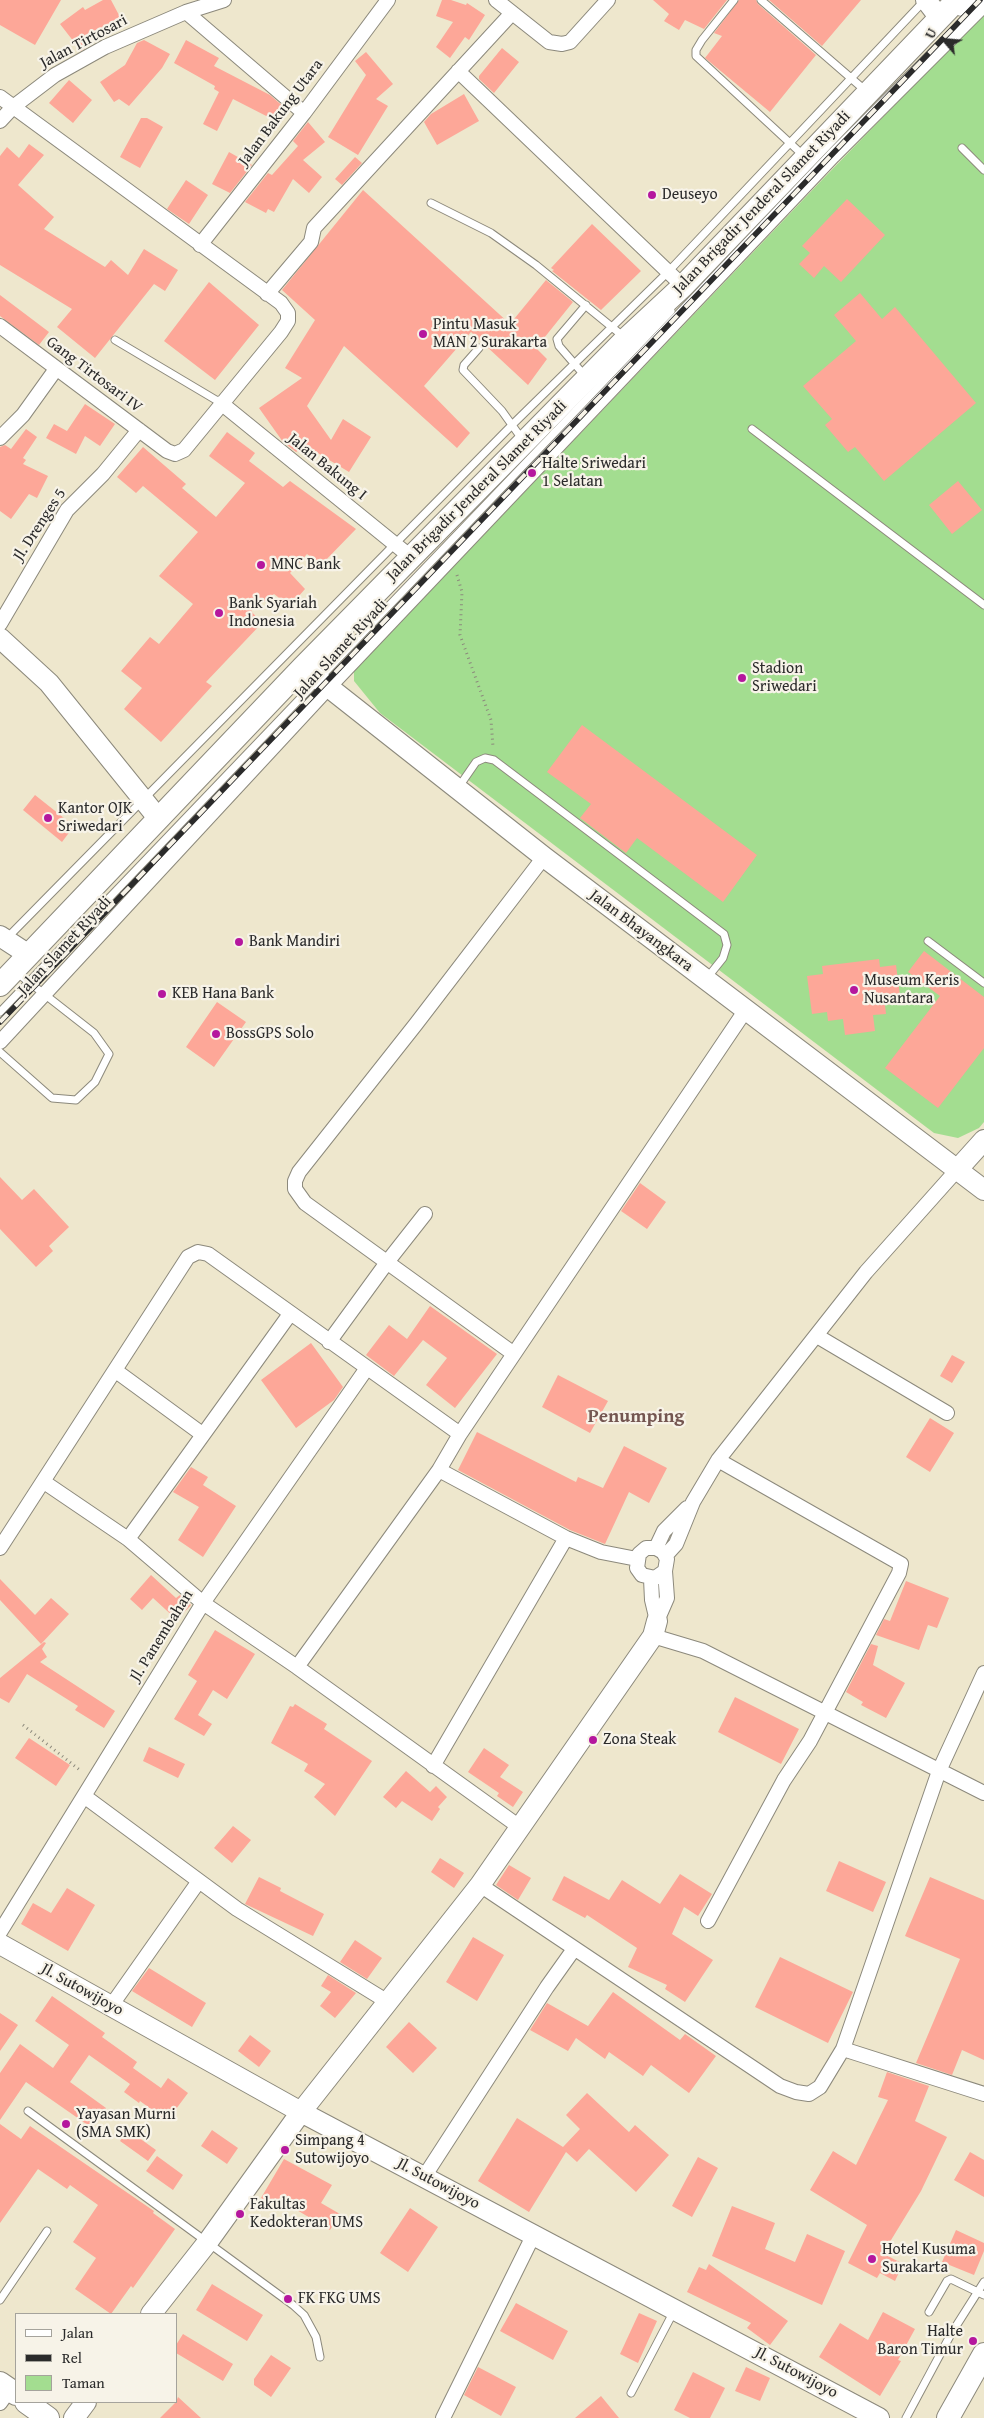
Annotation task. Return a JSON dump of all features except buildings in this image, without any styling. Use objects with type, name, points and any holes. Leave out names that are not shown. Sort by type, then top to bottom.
[{"type":"main road","name":"Jalan Brigadir Jenderal Slamet Riyadi","points":[[18,973],[158,818],[317,678],[403,551],[525,443],[581,372],[675,279],[797,149],[868,92],[940,7]]},
{"type":"main road","points":[[0,636],[49,683],[158,818]]},
{"type":"main road","name":"Jalan Bhayangkara","points":[[317,678],[544,857],[984,1190]]},
{"type":"main road","points":[[2,941],[18,973]]},
{"type":"main road","points":[[956,1170],[984,1140]]},
{"type":"main road","points":[[152,2313],[207,2243],[301,2112],[480,1886],[655,1628]]},
{"type":"main road","name":"Jl. Sutowijoyo","points":[[0,1944],[301,2112],[675,2308],[879,2418]]},
{"type":"main road","points":[[948,2418],[984,2354]]},
{"type":"main road","points":[[24,2403],[48,2418]]},
{"type":"main road","points":[[74,2418],[85,2403]]},
{"type":"street","name":"Jalan Tirtosari","points":[[0,121],[12,107],[55,75],[105,48],[186,12],[224,0]]},
{"type":"street","name":"Jalan Bakung Utara","points":[[200,245],[304,113],[388,0]]},
{"type":"street","points":[[496,0],[548,42],[562,44],[570,42],[608,0]]},
{"type":"street","name":"Jalan Slamet Riyadi","points":[[0,1042],[45,994],[317,678],[450,560],[833,156],[984,5]]},
{"type":"street","points":[[186,12],[304,113]]},
{"type":"street","points":[[267,294],[311,242],[314,228],[512,13]]},
{"type":"street","points":[[458,71],[675,279]]},
{"type":"street","points":[[0,97],[281,303],[288,313],[288,321],[221,404]]},
{"type":"street","name":"Gang Tirtosari IV","points":[[0,326],[139,430],[175,454],[184,450],[221,404]]},
{"type":"street","points":[[0,438],[22,415],[56,368]]},
{"type":"street","name":"Jalan Bakung I","points":[[221,404],[403,551]]},
{"type":"street","name":"Jl. Drenges 5","points":[[0,636],[67,510],[103,474],[139,430]]},
{"type":"street","points":[[514,1354],[388,1261],[305,1203],[295,1189],[295,1181],[299,1172],[544,857]]},
{"type":"street","points":[[297,1667],[439,1470],[460,1434],[745,1011]]},
{"type":"street","points":[[665,1571],[659,1577],[651,1578],[639,1572],[637,1559],[646,1548],[661,1551],[676,1544],[693,1502],[718,1460],[866,1272],[956,1170]]},
{"type":"street","points":[[330,1342],[388,1261],[425,1214]]},
{"type":"street","points":[[1,1543],[44,1482],[188,1257],[198,1252],[208,1254],[460,1434]]},
{"type":"street","points":[[128,1538],[290,1314]]},
{"type":"street","points":[[817,1336],[947,1413]]},
{"type":"street","name":"Jl. Panembahan","points":[[0,1932],[203,1602],[367,1368]]},
{"type":"street","points":[[116,1371],[202,1434]]},
{"type":"street","points":[[708,1921],[784,1780],[810,1741],[899,1573],[901,1564],[718,1460]]},
{"type":"street","points":[[439,1470],[566,1538],[601,1552],[637,1559]]},
{"type":"street","points":[[44,1482],[128,1538],[203,1602],[521,1828]]},
{"type":"street","points":[[433,1766],[566,1538]]},
{"type":"street","points":[[655,1628],[666,1598],[665,1571],[668,1563],[661,1551]]},
{"type":"street","points":[[651,1578],[655,1628]]},
{"type":"street","points":[[655,1628],[984,1793]]},
{"type":"street","points":[[480,1886],[780,2086],[796,2092],[809,2094],[820,2087],[843,2049],[939,1771],[984,1673]]},
{"type":"street","points":[[84,1796],[263,1926],[388,2002]]},
{"type":"street","points":[[111,2006],[199,1881]]},
{"type":"street","points":[[424,2177],[547,1986],[574,1950]]},
{"type":"street","points":[[843,2049],[984,2094]]},
{"type":"street","points":[[443,2418],[534,2234]]},
{"type":"lane","points":[[734,0],[702,40],[696,56],[797,149],[851,77],[940,7],[972,0]]},
{"type":"lane","points":[[761,0],[868,92]]},
{"type":"lane","points":[[962,148],[984,170]]},
{"type":"lane","points":[[432,204],[491,233],[586,305],[619,333]]},
{"type":"lane","points":[[2,941],[142,799],[403,551],[513,424],[581,372],[558,346],[557,339],[586,305]]},
{"type":"lane","points":[[0,1012],[18,973],[317,678],[674,308]]},
{"type":"lane","points":[[115,340],[221,404]]},
{"type":"lane","points":[[479,348],[464,365],[463,370],[513,424],[525,443]]},
{"type":"lane","points":[[752,430],[984,605]]},
{"type":"lane","points":[[457,789],[476,762],[485,758],[494,760],[724,934],[727,945],[723,958],[705,980]]},
{"type":"lane","points":[[928,941],[984,983]]},
{"type":"lane","points":[[0,1052],[52,1098],[76,1100],[95,1082],[109,1054],[94,1034],[18,973]]},
{"type":"lane","points":[[28,2111],[304,2315],[316,2337],[320,2357]]},
{"type":"lane","points":[[0,2300],[47,2232]]},
{"type":"lane","points":[[929,2312],[947,2281],[954,2280],[981,2294]]},
{"type":"lane","points":[[906,2418],[951,2334],[981,2294],[984,2282]]},
{"type":"lane","points":[[631,2393],[675,2308]]},
{"type":"path","points":[[450,560],[462,592],[460,635],[491,720],[494,760]]},
{"type":"path","points":[[23,1725],[94,1780]]},
{"type":"green space","points":[[984,13],[984,1122],[979,1128],[958,1138],[934,1133],[380,713],[354,681],[354,671],[820,182]]},
{"type":"railway","points":[[0,1022],[980,0]]},
{"type":"place","name":"Deuseyo","points":[[652,195]]},
{"type":"place","name":"Pintu Masuk MAN 2 Surakarta","points":[[423,334]]},
{"type":"place","name":"Halte Sriwedari 1 Selatan","points":[[532,473]]},
{"type":"place","name":"MNC Bank","points":[[261,565]]},
{"type":"place","name":"Bank Syariah Indonesia","points":[[219,613]]},
{"type":"place","name":"Stadion Sriwedari","points":[[742,678]]},
{"type":"place","name":"Kantor OJK Sriwedari","points":[[48,818]]},
{"type":"place","name":"Bank Mandiri","points":[[239,942]]},
{"type":"place","name":"Museum Keris Nusantara","points":[[854,990]]},
{"type":"place","name":"KEB Hana Bank","points":[[162,994]]},
{"type":"place","name":"BossGPS Solo","points":[[216,1034]]},
{"type":"place","name":"Zona Steak","points":[[593,1740]]},
{"type":"place","name":"Yayasan Murni (SMA SMK)","points":[[66,2124]]},
{"type":"place","name":"Simpang 4 Sutowijoyo","points":[[285,2150]]},
{"type":"place","name":"Fakultas Kedokteran UMS","points":[[240,2214]]},
{"type":"place","name":"Hotel Kusuma Surakarta","points":[[872,2259]]},
{"type":"place","name":"FK FKG UMS","points":[[288,2299]]},
{"type":"place","name":"Halte Baron Timur","points":[[973,2341]]},
{"type":"district","name":"Penumping","points":[[636,1417]]}]
